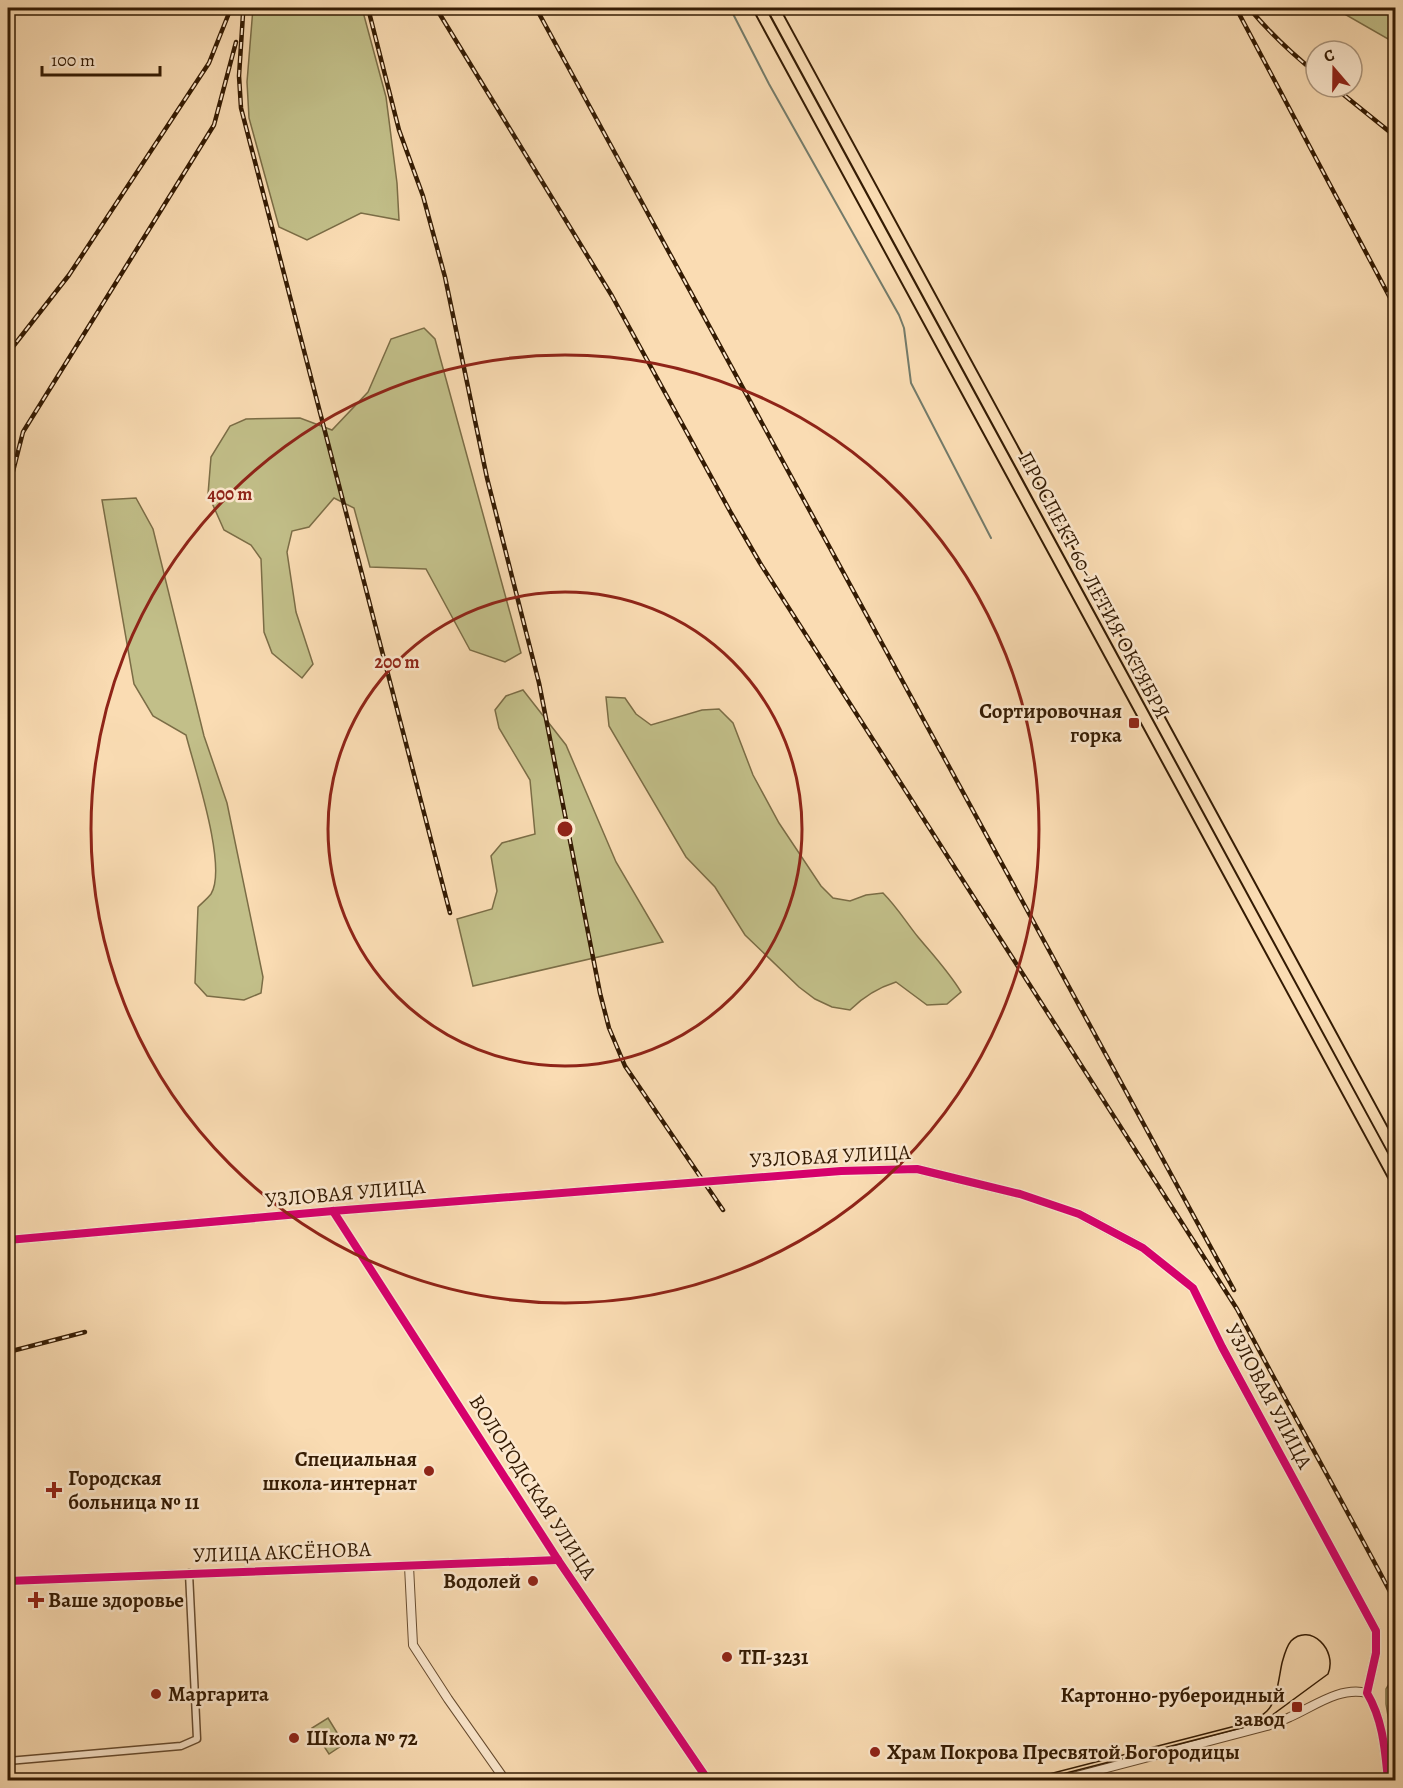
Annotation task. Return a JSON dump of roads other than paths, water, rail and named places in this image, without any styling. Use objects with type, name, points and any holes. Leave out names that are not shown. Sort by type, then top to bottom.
[{"type":"highway","name":"ПРОСПЕКТ 60-ЛЕТИЯ ОКТЯБРЯ","points":[[759,8],[1395,1180]]},
{"type":"highway","name":"ПРОСПЕКТ 60-ЛЕТИЯ ОКТЯБРЯ","points":[[773,8],[1395,1155]]},
{"type":"street","name":"УЗЛОВАЯ УЛИЦА","points":[[8,1240],[333,1211],[841,1171],[917,1169],[1020,1194],[1079,1214],[1143,1248],[1192,1288],[1376,1631],[1376,1653],[1367,1694]]},
{"type":"street","name":"ВОЛОГОДСКАЯ УЛИЦА","points":[[333,1211],[558,1560],[708,1780]]},
{"type":"street","name":"УЛИЦА АКСЁНОВА","points":[[8,1581],[558,1560]]},
{"type":"street","points":[[408,1566],[413,1646],[505,1780]]},
{"type":"street","points":[[9,1780],[8,1762],[181,1746],[197,1739],[189,1573]]},
{"type":"street","points":[[1061,1780],[1267,1726],[1291,1717],[1318,1702],[1357,1691],[1367,1694],[1373,1703],[1383,1736],[1388,1780]]},
{"type":"waterway","points":[[730,8],[769,84],[899,315],[904,328],[911,383],[991,538]]},
{"type":"tram line","points":[[1026,1780],[1250,1722],[1265,1713],[1273,1702],[1286,1649],[1291,1641],[1298,1636],[1306,1635],[1314,1637],[1326,1648],[1330,1665],[1328,1674],[1264,1721],[1039,1780]]},
{"type":"railway","points":[[8,353],[69,275],[209,63],[231,8]]},
{"type":"railway","points":[[368,8],[399,130],[423,196],[445,277],[487,478],[539,683],[600,993],[609,1028],[625,1066],[723,1210]]},
{"type":"railway","points":[[436,8],[612,296],[760,563],[1237,1309],[1396,1603]]},
{"type":"railway","points":[[536,8],[1234,1290]]},
{"type":"railway","points":[[1236,8],[1396,309]]},
{"type":"railway","points":[[1249,8],[1304,63]]},
{"type":"railway","points":[[243,14],[239,76],[241,108],[450,913]]},
{"type":"railway","points":[[8,491],[23,432],[214,125],[236,42]]},
{"type":"railway","points":[[1349,99],[1396,137]]},
{"type":"railway","points":[[8,967],[8,989]]},
{"type":"railway","points":[[8,1352],[85,1332]]},
{"type":"place","name":"Сортировочная горка","points":[[1134,723]]},
{"type":"place","name":"Специальная школа-интернат","points":[[429,1471]]},
{"type":"place","name":"Городская больница № 11","points":[[54,1490]]},
{"type":"place","name":"Водолей","points":[[533,1581]]},
{"type":"place","name":"Ваше здоровье","points":[[36,1600]]},
{"type":"place","name":"ТП-3231","points":[[727,1657]]},
{"type":"place","name":"Маргарита","points":[[156,1694]]},
{"type":"place","name":"Картонно-рубероидный завод","points":[[1297,1707]]},
{"type":"place","name":"Школа № 72","points":[[294,1738]]},
{"type":"place","name":"Храм Покрова Пресвятой Богородицы","points":[[875,1752]]}]
